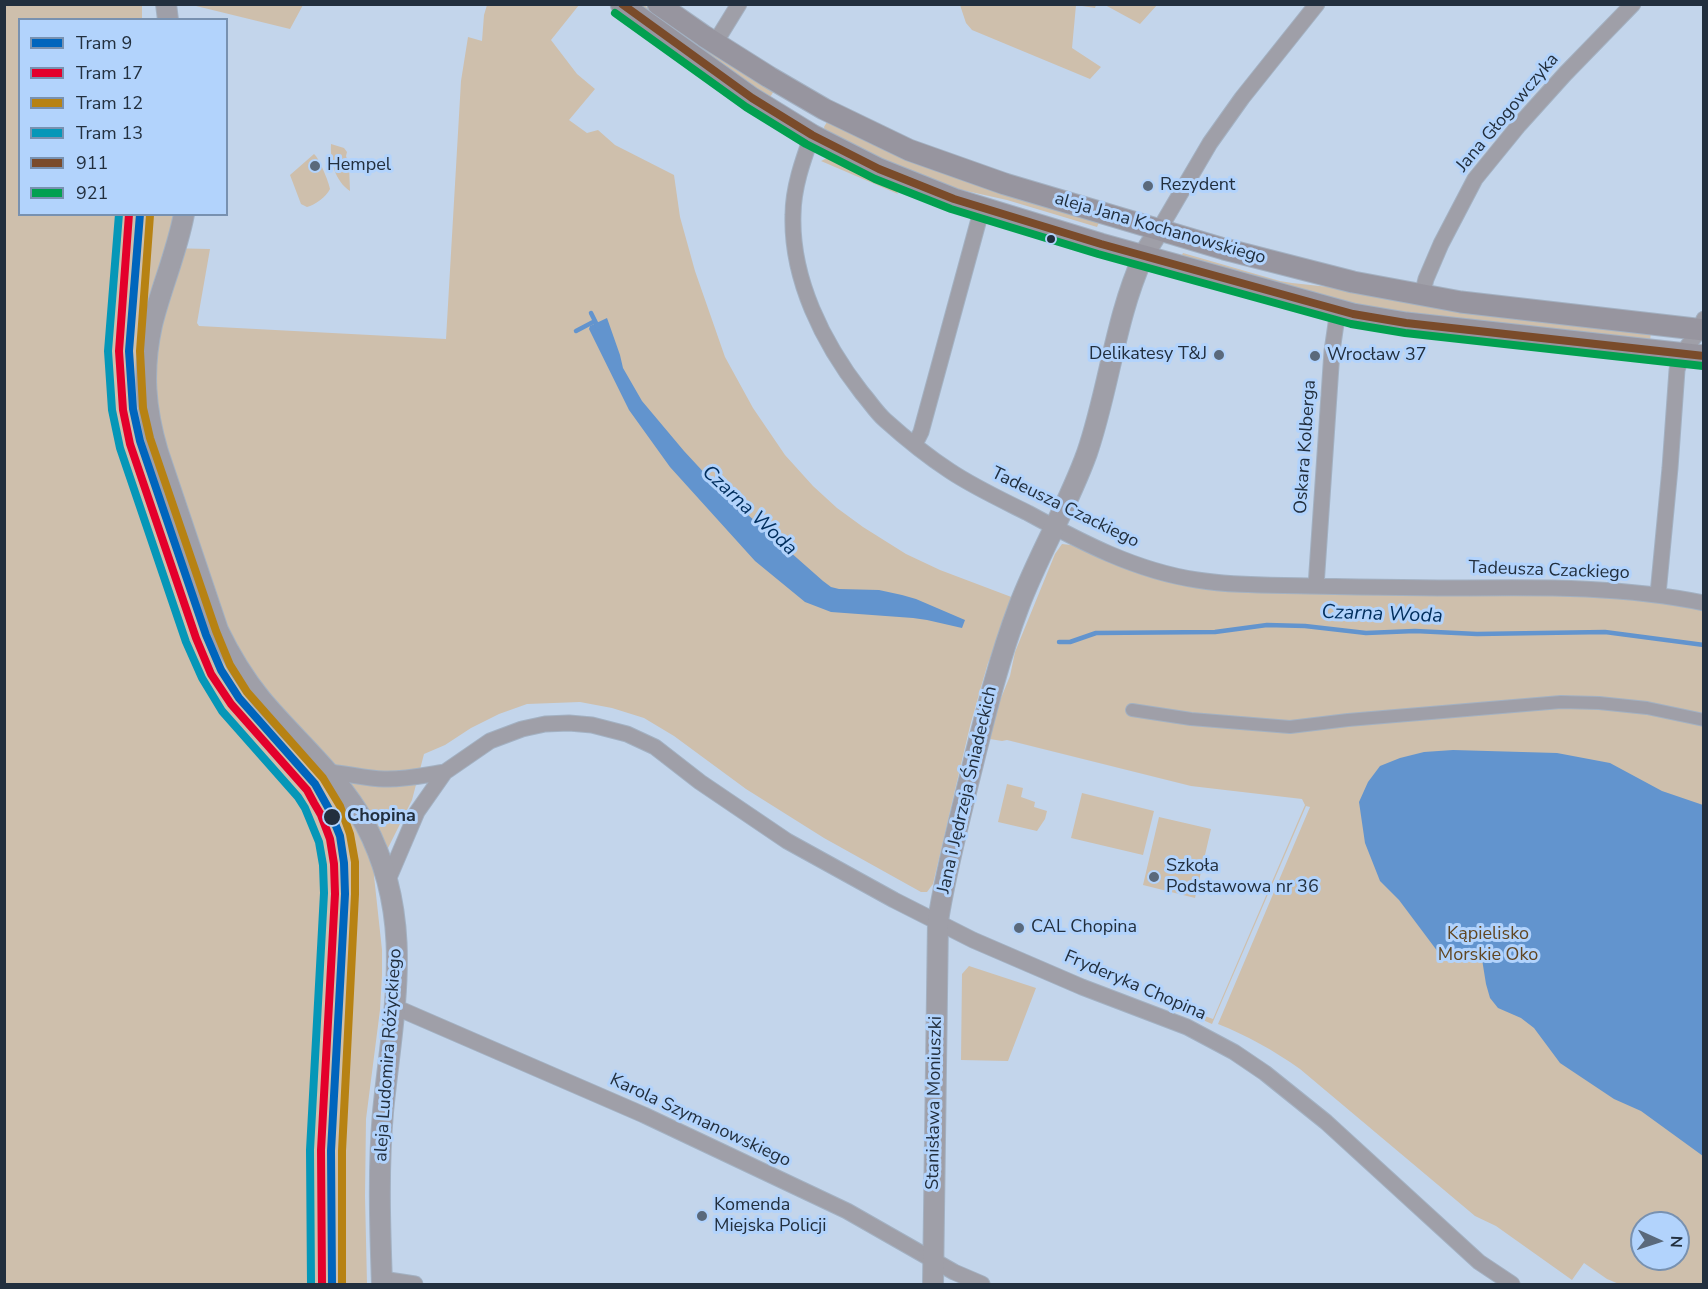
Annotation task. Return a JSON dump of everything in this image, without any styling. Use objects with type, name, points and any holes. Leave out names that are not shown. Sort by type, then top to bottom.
[{"type":"main road","name":"aleja Jana Kochanowskiego","points":[[621,4],[752,98],[812,135],[901,178],[982,208],[1101,244],[1374,318],[1704,356]]},
{"type":"main road","name":"aleja Jana Kochanowskiego","points":[[658,4],[715,43],[824,109],[909,150],[1005,184],[1326,276],[1422,295],[1552,313],[1702,326]]},
{"type":"main road","points":[[812,135],[824,109]]},
{"type":"street","points":[[715,43],[739,4]]},
{"type":"street","points":[[1055,528],[1088,451],[1131,288],[1144,255],[1210,143],[1242,98],[1317,4]]},
{"type":"street","name":"Jana Głogowczyka","points":[[1422,295],[1426,279],[1441,244],[1475,179],[1565,74],[1633,4]]},
{"type":"street","name":"Tadeusza Czackiego","points":[[812,135],[799,176],[793,212],[795,254],[807,297],[824,333],[854,383],[885,419],[952,472],[1055,528],[1142,567],[1185,578],[1235,584],[1555,587],[1658,594],[1704,603]]},
{"type":"street","points":[[915,444],[921,432],[982,208]]},
{"type":"street","name":"aleja Ludomira Różyckiego","points":[[183,216],[152,325],[147,354],[147,404],[158,452],[218,630],[231,656],[261,698],[328,772],[354,806],[380,855],[393,902],[398,946],[395,1007],[382,1137],[382,1282]]},
{"type":"street","name":"Oskara Kolberga","points":[[1316,586],[1332,351],[1338,310]]},
{"type":"street","points":[[1658,594],[1677,370],[1682,354],[1702,326]]},
{"type":"street","name":"Jana i Jędrzeja Śniadeckich","points":[[938,921],[947,871],[1000,658],[1031,576],[1055,528]]},
{"type":"street","points":[[1132,710],[1191,719],[1290,727],[1561,702],[1647,708],[1704,720]]},
{"type":"street","name":"Fryderyka Chopina","points":[[388,880],[417,812],[445,772],[490,741],[522,729],[545,724],[592,725],[627,734],[655,747],[700,782],[787,842],[874,890],[958,933],[1082,987],[1187,1027],[1234,1052],[1265,1073],[1326,1122],[1479,1262],[1512,1284]]},
{"type":"street","name":"Fryderyka Chopina","points":[[328,772],[386,780],[445,772]]},
{"type":"street","name":"Stanisława Moniuszki","points":[[933,1284],[938,921]]},
{"type":"street","name":"Karola Szymanowskiego","points":[[395,1007],[644,1115],[847,1211],[954,1272],[982,1284]]},
{"type":"street","points":[[382,1282],[415,1284]]},
{"type":"green space","points":[[303,4],[290,29],[192,5]]},
{"type":"green space","points":[[5,5],[142,5],[142,18],[18,18],[18,216],[174,216],[166,248],[210,249],[197,323],[199,326],[446,339],[461,81],[468,37],[482,41],[487,5],[579,5],[551,40],[577,74],[595,89],[569,120],[587,133],[598,130],[615,145],[674,175],[680,217],[695,271],[725,357],[753,408],[785,455],[837,508],[906,554],[940,570],[1014,598],[988,663],[970,726],[933,884],[927,892],[921,892],[824,838],[746,789],[674,736],[644,718],[612,708],[580,702],[527,704],[499,714],[445,745],[424,754],[412,800],[374,876],[382,950],[382,975],[380,1010],[366,1119],[367,1284],[5,1284]]},
{"type":"green space","points":[[634,5],[644,5],[700,44],[775,89],[769,99]]},
{"type":"green space","points":[[960,5],[1076,5],[1072,48],[1101,67],[1090,79],[972,30],[966,23]]},
{"type":"green space","points":[[1076,5],[1096,5],[1095,8]]},
{"type":"green space","points":[[1105,5],[1157,5],[1140,24]]},
{"type":"green space","points":[[827,122],[1100,220],[1097,227],[1007,200],[953,188],[861,151],[825,130]]},
{"type":"green space","points":[[331,144],[344,148],[347,152],[350,191],[337,176],[331,157]]},
{"type":"green space","points":[[314,154],[324,170],[330,189],[320,200],[307,207],[301,204],[290,175]]},
{"type":"green space","points":[[836,158],[893,184],[898,194],[821,161]]},
{"type":"green space","points":[[1183,253],[1292,283],[1651,331],[1650,342],[1363,307],[1181,257]]},
{"type":"green space","name":"Kąpielisko Morskie Oko","points":[[1062,544],[1071,545],[1121,566],[1216,589],[1243,592],[1566,595],[1620,597],[1703,609],[1703,1284],[1619,1284],[1607,1279],[1584,1263],[1572,1280],[1496,1226],[1475,1216],[1300,1069],[1240,1033],[1218,1024],[1310,807],[1306,806],[1212,1024],[1203,1020],[1205,1016],[1213,1019],[1305,805],[1302,799],[1191,786],[1007,740],[990,739],[999,703],[1010,676],[1015,652],[1055,554]]},
{"type":"green space","points":[[1007,784],[1023,788],[1021,797],[1035,802],[1034,807],[1047,811],[1037,831],[998,822]]},
{"type":"green space","points":[[1082,793],[1154,811],[1143,855],[1071,838]]},
{"type":"green space","points":[[1159,817],[1211,829],[1195,898],[1143,885]]},
{"type":"green space","points":[[969,966],[1036,988],[1008,1061],[961,1060],[962,974]]},
{"type":"water","points":[[607,318],[623,368],[642,401],[722,492],[823,581],[839,589],[879,590],[916,599],[965,620],[962,628],[913,618],[831,612],[805,602],[755,561],[670,467],[629,410],[589,329],[590,326]]},
{"type":"water","points":[[1453,750],[1557,753],[1610,763],[1662,791],[1703,805],[1703,1156],[1641,1111],[1614,1099],[1560,1063],[1534,1028],[1521,1018],[1498,1008],[1490,998],[1481,953],[1441,956],[1399,900],[1380,881],[1365,843],[1359,802],[1368,782],[1380,766],[1400,758],[1424,752]]},
{"type":"waterway","name":"Czarna Woda","points":[[591,313],[598,327]]},
{"type":"waterway","points":[[576,331],[595,321]]},
{"type":"waterway","name":"Czarna Woda","points":[[1059,642],[1070,642],[1096,633],[1215,632],[1267,625],[1305,626],[1366,633],[1605,632],[1704,645]]},
{"type":"tram line","name":"13","points":[[119,216],[108,351],[112,410],[120,448],[186,642],[202,678],[222,711],[298,797],[319,842],[324,893],[310,1150],[311,1284]]},
{"type":"tram line","name":"17","points":[[129,216],[119,351],[123,410],[130,444],[196,638],[211,674],[231,704],[307,790],[321,815],[330,839],[335,894],[321,1150],[322,1284]]},
{"type":"tram line","name":"9","points":[[140,216],[129,351],[133,409],[140,441],[206,635],[221,670],[239,698],[315,784],[330,811],[340,836],[345,894],[331,1151],[332,1284]]},
{"type":"tram line","name":"12","points":[[150,216],[140,351],[143,408],[150,438],[216,631],[230,665],[247,692],[323,778],[340,806],[350,834],[355,862],[355,894],[342,1151],[342,1284]]},
{"type":"transit line","name":"911","points":[[622,4],[752,98],[812,135],[879,169],[954,199],[1101,244],[1353,314],[1406,323],[1704,356]]},
{"type":"transit line","name":"921","points":[[615,13],[746,107],[806,144],[875,179],[951,209],[1098,254],[1351,324],[1405,333],[1703,366]]},
{"type":"place","name":"Hempel","points":[[315,166]]},
{"type":"place","name":"Rezydent","points":[[1148,186]]},
{"type":"place","name":"Delikatesy T&J","points":[[1219,355]]},
{"type":"place","name":"Wrocław 37","points":[[1315,356]]},
{"type":"place","name":"Chopina","points":[[332,817]]},
{"type":"place","name":"Szkoła Podstawowa nr 36","points":[[1154,877]]},
{"type":"place","name":"CAL Chopina","points":[[1019,928]]},
{"type":"place","name":"Komenda Miejska Policji","points":[[702,1216]]}]
